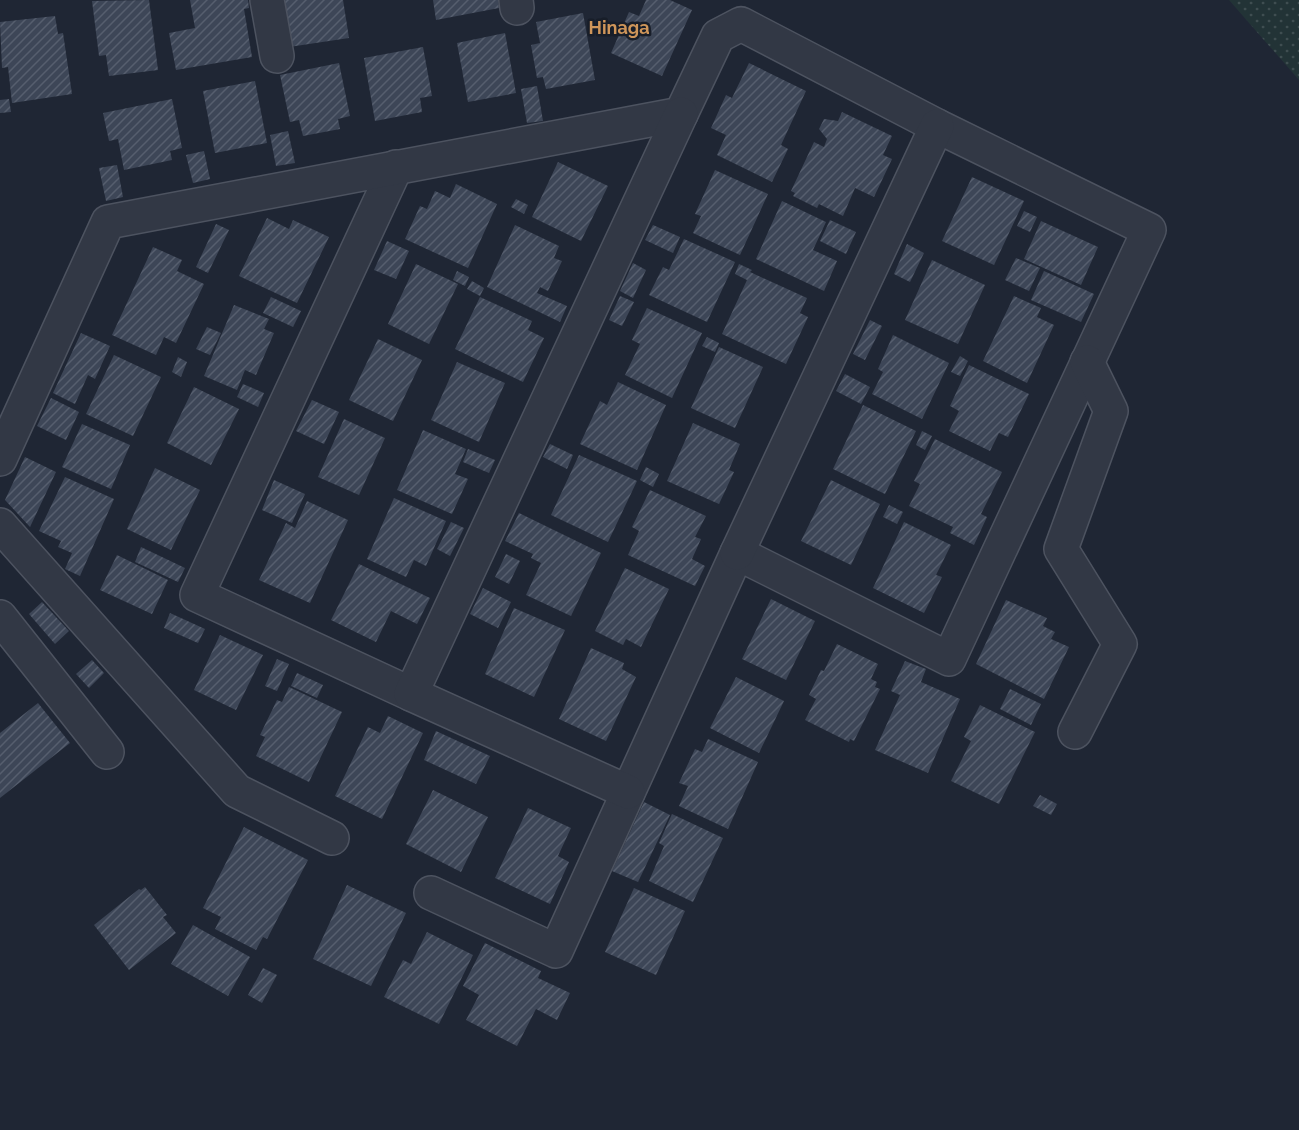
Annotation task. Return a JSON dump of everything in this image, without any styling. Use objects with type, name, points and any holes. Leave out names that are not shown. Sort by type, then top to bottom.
[{"type":"street","points":[[267,0],[277,56]]},
{"type":"street","points":[[411,694],[718,36],[741,24],[937,126],[1149,230],[949,659],[737,553]]},
{"type":"street","points":[[0,459],[108,222],[681,114]]},
{"type":"street","points":[[431,893],[556,951],[737,553],[937,126]]},
{"type":"street","points":[[396,167],[197,595],[628,792]]},
{"type":"street","points":[[1075,732],[1119,644],[1062,549],[1111,411],[1088,362]]},
{"type":"street","points":[[0,525],[237,792],[332,838]]},
{"type":"street","points":[[0,616],[107,752]]},
{"type":"shaded area","points":[[1229,0],[1299,0],[1299,80]]},
{"type":"building","points":[[149,0],[158,70],[109,76],[106,55],[99,56],[92,1]]},
{"type":"building","points":[[190,0],[248,0],[249,8],[244,9],[252,57],[176,70],[169,33],[195,28]]},
{"type":"building","points":[[281,0],[343,0],[349,38],[289,47]]},
{"type":"building","points":[[433,0],[498,0],[499,8],[436,20]]},
{"type":"building","points":[[646,0],[670,0],[692,10],[662,76],[611,53],[629,12],[639,16]]},
{"type":"building","points":[[583,13],[595,80],[546,89],[543,77],[537,78],[531,45],[540,43],[536,22]]},
{"type":"building","points":[[55,16],[58,34],[63,33],[72,94],[12,103],[8,67],[2,68],[0,22]]},
{"type":"building","points":[[505,33],[516,93],[468,102],[457,43]]},
{"type":"building","points":[[423,47],[432,96],[420,98],[422,112],[375,121],[364,58]]},
{"type":"building","points":[[339,63],[350,116],[338,119],[340,129],[303,136],[299,120],[290,122],[280,75]]},
{"type":"building","points":[[749,63],[806,91],[781,145],[788,149],[772,182],[717,155],[726,135],[711,128],[726,95],[732,98]]},
{"type":"building","points":[[255,81],[267,143],[215,153],[203,91]]},
{"type":"building","points":[[537,86],[543,121],[527,123],[521,89]]},
{"type":"building","points":[[9,99],[11,112],[0,113],[0,100]]},
{"type":"building","points":[[172,99],[182,148],[170,151],[172,160],[124,170],[118,139],[109,141],[103,113]]},
{"type":"building","points":[[842,112],[892,136],[883,155],[892,159],[874,197],[855,188],[843,216],[819,204],[817,208],[793,196],[795,193],[791,191],[814,142],[824,147],[827,139],[819,129],[824,119],[838,121]]},
{"type":"building","points":[[288,131],[295,163],[276,166],[270,135]]},
{"type":"building","points":[[204,151],[210,179],[193,183],[186,155]]},
{"type":"building","points":[[558,162],[608,186],[581,241],[532,217]]},
{"type":"building","points":[[117,165],[123,197],[106,201],[99,168]]},
{"type":"building","points":[[715,170],[768,194],[740,255],[693,233],[701,216],[695,214]]},
{"type":"building","points":[[972,177],[1024,201],[994,265],[942,241]]},
{"type":"building","points":[[456,184],[497,204],[468,268],[405,239],[420,206],[427,209],[435,191],[450,198]]},
{"type":"building","points":[[516,199],[528,205],[524,214],[511,207]]},
{"type":"building","points":[[782,201],[826,222],[813,250],[837,261],[824,291],[756,259]]},
{"type":"building","points":[[1024,211],[1037,217],[1030,232],[1017,226]]},
{"type":"building","points":[[267,218],[289,229],[293,220],[329,237],[297,303],[239,276]]},
{"type":"building","points":[[830,220],[856,232],[846,254],[820,241]]},
{"type":"building","points":[[1041,221],[1098,247],[1081,285],[1024,259]]},
{"type":"building","points":[[216,224],[229,230],[208,273],[196,267]]},
{"type":"building","points":[[515,225],[559,246],[554,258],[562,261],[548,291],[540,287],[537,293],[567,306],[560,322],[487,287]]},
{"type":"building","points":[[653,225],[680,237],[673,253],[645,240]]},
{"type":"building","points":[[684,239],[735,262],[707,322],[649,295],[663,267],[669,270]]},
{"type":"building","points":[[387,241],[409,251],[396,279],[374,270]]},
{"type":"building","points":[[907,244],[924,253],[910,282],[894,274]]},
{"type":"building","points":[[153,247],[182,260],[177,271],[204,284],[176,343],[164,337],[156,355],[112,335]]},
{"type":"building","points":[[1016,258],[1040,268],[1029,291],[1005,280]]},
{"type":"building","points":[[932,260],[985,285],[958,344],[905,320]]},
{"type":"building","points":[[633,263],[646,270],[633,298],[620,291]]},
{"type":"building","points":[[416,264],[458,284],[429,344],[388,324]]},
{"type":"building","points":[[739,264],[752,270],[750,272],[807,298],[800,313],[808,317],[786,364],[722,334],[747,280],[735,274]]},
{"type":"building","points":[[457,271],[469,277],[465,286],[453,280]]},
{"type":"building","points":[[1044,271],[1094,294],[1081,322],[1031,300]]},
{"type":"building","points":[[472,281],[484,288],[480,296],[467,289]]},
{"type":"building","points":[[620,296],[634,302],[622,326],[609,320]]},
{"type":"building","points":[[1014,296],[1041,308],[1037,317],[1054,325],[1027,383],[983,361]]},
{"type":"building","points":[[271,297],[301,311],[293,327],[263,313]]},
{"type":"building","points":[[480,297],[532,321],[528,330],[544,338],[523,382],[455,349]]},
{"type":"building","points":[[234,305],[269,319],[264,329],[274,333],[256,375],[245,370],[237,390],[204,376]]},
{"type":"building","points":[[647,308],[702,333],[672,398],[625,375],[640,344],[632,340]]},
{"type":"building","points":[[870,320],[882,326],[865,360],[853,354]]},
{"type":"building","points":[[207,327],[221,333],[210,355],[196,349]]},
{"type":"building","points":[[81,333],[110,346],[95,379],[88,375],[75,404],[53,393]]},
{"type":"building","points":[[893,335],[949,363],[922,419],[872,394],[883,372],[878,369]]},
{"type":"building","points":[[707,337],[719,343],[715,352],[702,346]]},
{"type":"building","points":[[378,339],[422,360],[393,421],[349,400]]},
{"type":"building","points":[[719,347],[763,367],[735,428],[691,408]]},
{"type":"building","points":[[114,355],[161,377],[133,436],[86,414]]},
{"type":"building","points":[[960,356],[968,361],[960,376],[951,372]]},
{"type":"building","points":[[178,357],[187,362],[181,377],[172,372]]},
{"type":"building","points":[[457,362],[505,383],[479,442],[431,420]]},
{"type":"building","points":[[969,365],[1029,394],[1008,437],[999,433],[990,451],[949,431],[959,411],[950,406]]},
{"type":"building","points":[[845,374],[870,387],[861,404],[836,391]]},
{"type":"building","points":[[618,382],[666,405],[637,470],[580,444],[600,401],[607,405]]},
{"type":"building","points":[[243,384],[264,393],[258,407],[237,397]]},
{"type":"building","points":[[194,387],[239,409],[211,465],[167,443]]},
{"type":"building","points":[[51,398],[79,412],[66,440],[37,426]]},
{"type":"building","points":[[312,400],[339,412],[324,444],[296,431]]},
{"type":"building","points":[[863,405],[916,431],[885,494],[833,469]]},
{"type":"building","points":[[344,419],[385,438],[359,495],[318,477]]},
{"type":"building","points":[[693,423],[740,444],[729,470],[734,472],[719,504],[667,481]]},
{"type":"building","points":[[82,424],[130,445],[111,489],[62,467]]},
{"type":"building","points":[[423,430],[466,449],[455,474],[468,479],[452,514],[397,490]]},
{"type":"building","points":[[922,431],[932,436],[925,450],[916,445]]},
{"type":"building","points":[[935,439],[1002,472],[981,514],[987,517],[974,545],[950,533],[953,527],[909,506],[920,484],[914,481]]},
{"type":"building","points":[[550,444],[573,455],[567,469],[543,457]]},
{"type":"building","points":[[468,449],[495,460],[489,473],[463,462]]},
{"type":"building","points":[[579,455],[637,481],[608,542],[551,515]]},
{"type":"building","points":[[25,457],[56,472],[30,527],[5,500]]},
{"type":"building","points":[[646,467],[659,474],[653,487],[640,480]]},
{"type":"building","points":[[155,468],[200,490],[171,550],[127,529]]},
{"type":"building","points":[[65,477],[114,499],[80,576],[65,569],[72,553],[58,547],[61,541],[39,531]]},
{"type":"building","points":[[274,480],[305,494],[292,523],[262,510]]},
{"type":"building","points":[[831,480],[880,504],[851,565],[801,541]]},
{"type":"building","points":[[650,490],[706,516],[695,537],[701,539],[692,559],[705,566],[695,586],[628,555],[639,531],[632,527]]},
{"type":"building","points":[[394,498],[446,521],[426,566],[414,560],[406,577],[367,559]]},
{"type":"building","points":[[307,501],[348,520],[310,603],[259,580],[286,523],[295,528]]},
{"type":"building","points":[[889,505],[903,512],[897,524],[883,517]]},
{"type":"building","points":[[519,513],[601,553],[571,616],[526,595],[541,563],[531,558],[533,554],[505,541]]},
{"type":"building","points":[[451,522],[464,528],[450,556],[437,549]]},
{"type":"building","points":[[904,522],[951,545],[936,575],[942,577],[924,613],[873,588]]},
{"type":"building","points":[[141,547],[185,568],[178,582],[135,562]]},
{"type":"building","points":[[506,554],[520,561],[509,584],[495,577]]},
{"type":"building","points":[[117,555],[168,580],[152,614],[100,590]]},
{"type":"building","points":[[359,564],[430,598],[417,624],[391,611],[376,642],[331,620]]},
{"type":"building","points":[[625,568],[669,589],[641,647],[626,639],[623,645],[595,631]]},
{"type":"building","points":[[483,588],[511,602],[498,628],[470,614]]},
{"type":"building","points":[[771,599],[815,621],[786,680],[742,659]]},
{"type":"building","points":[[1006,600],[1047,618],[1043,626],[1055,632],[1051,639],[1069,647],[1044,699],[976,664]]},
{"type":"building","points":[[42,602],[69,631],[55,644],[29,614]]},
{"type":"building","points":[[514,608],[565,630],[534,697],[485,674]]},
{"type":"building","points":[[170,613],[205,629],[198,643],[164,628]]},
{"type":"building","points":[[220,635],[263,655],[236,710],[194,690]]},
{"type":"building","points":[[837,644],[878,664],[871,679],[877,682],[875,687],[880,689],[854,741],[850,739],[849,742],[805,720],[816,699],[809,695]]},
{"type":"building","points":[[591,648],[624,663],[622,669],[636,677],[606,741],[559,719]]},
{"type":"building","points":[[277,659],[289,664],[277,691],[265,686]]},
{"type":"building","points":[[92,660],[104,673],[89,688],[76,674]]},
{"type":"building","points":[[905,661],[926,669],[921,682],[960,699],[928,773],[875,750],[900,695],[891,691]]},
{"type":"building","points":[[297,673],[323,685],[317,698],[291,686]]},
{"type":"building","points":[[736,677],[784,701],[759,753],[710,728]]},
{"type":"building","points":[[289,687],[342,712],[309,782],[256,756],[265,737],[260,735],[277,700],[282,702]]},
{"type":"building","points":[[1010,689],[1041,704],[1031,725],[1000,709]]},
{"type":"building","points":[[38,703],[70,743],[0,798],[0,733]]},
{"type":"building","points":[[980,705],[1035,732],[999,804],[951,781],[971,741],[964,737]]},
{"type":"building","points":[[388,716],[423,733],[382,819],[335,796],[368,727],[380,733]]},
{"type":"building","points":[[436,731],[490,756],[476,784],[424,760]]},
{"type":"building","points":[[708,739],[758,762],[728,829],[679,806],[688,786],[679,783],[695,749],[702,752]]},
{"type":"building","points":[[433,790],[488,817],[461,872],[406,844]]},
{"type":"building","points":[[1040,795],[1057,804],[1051,815],[1033,806]]},
{"type":"building","points":[[644,802],[670,815],[638,882],[612,871]]},
{"type":"building","points":[[528,808],[571,828],[558,856],[569,862],[550,904],[495,878]]},
{"type":"building","points":[[672,814],[723,838],[693,902],[649,881],[664,846],[659,843]]},
{"type":"building","points":[[244,827],[308,860],[267,939],[263,937],[256,950],[215,929],[221,917],[203,908]]},
{"type":"building","points":[[347,885],[406,913],[371,986],[313,959]]},
{"type":"building","points":[[145,887],[167,915],[163,917],[176,933],[129,970],[94,925],[139,889]]},
{"type":"building","points":[[634,888],[685,911],[656,975],[605,952]]},
{"type":"building","points":[[193,925],[250,957],[228,996],[171,964]]},
{"type":"building","points":[[427,932],[473,955],[439,1024],[384,997],[403,960],[411,964]]},
{"type":"building","points":[[485,943],[541,971],[538,978],[570,993],[557,1020],[536,1009],[517,1046],[466,1020],[479,995],[463,986]]},
{"type":"building","points":[[263,968],[277,975],[262,1003],[248,995]]},
{"type":"district","name":"Hinaga","points":[[619,27]]}]
